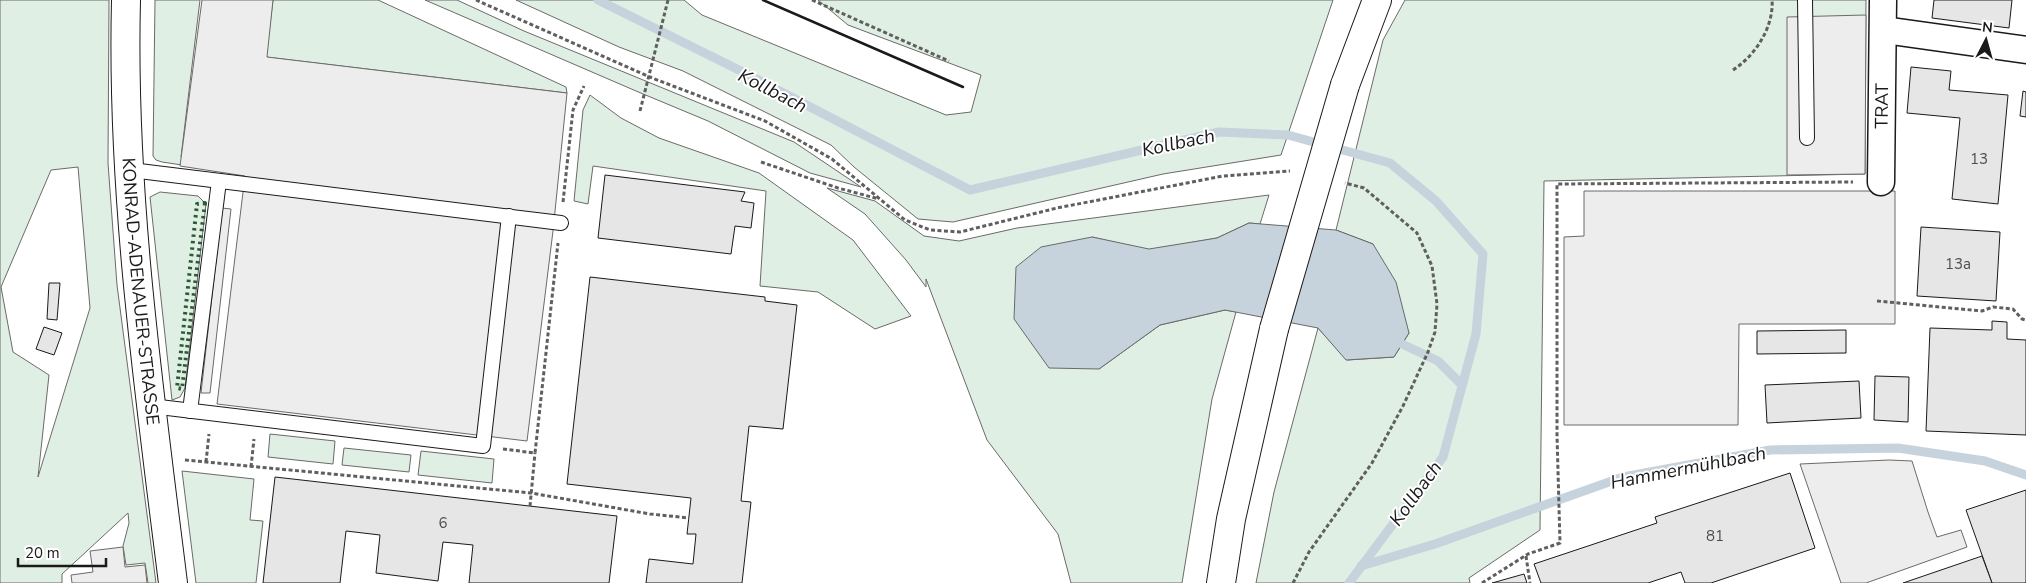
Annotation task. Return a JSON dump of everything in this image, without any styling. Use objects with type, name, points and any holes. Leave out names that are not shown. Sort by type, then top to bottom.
[{"type":"main road","name":"KONRAD-ADENAUER-STRASSE","points":[[126,0],[125,46],[130,194],[151,406],[173,583]]},
{"type":"main road","points":[[1221,583],[1231,519],[1274,330],[1345,86],[1376,0]]},
{"type":"street","name":"TRAT","points":[[1881,182],[1883,0]]},
{"type":"street","points":[[1884,30],[2026,50]]},
{"type":"lane","points":[[1805,0],[1807,138]]},
{"type":"lane","points":[[130,170],[561,223]]},
{"type":"lane","points":[[190,411],[218,181]]},
{"type":"lane","points":[[151,406],[483,446],[509,216]]},
{"type":"path","points":[[476,0],[652,78],[766,121],[832,159],[905,220],[930,230],[960,232],[1057,208],[1223,176],[1292,170]]},
{"type":"path","points":[[640,111],[668,0]]},
{"type":"path","points":[[812,0],[949,61]]},
{"type":"path","points":[[1732,70],[1744,64],[1760,43],[1770,21],[1772,0]]},
{"type":"path","points":[[530,506],[573,110],[584,86]]},
{"type":"path","points":[[761,162],[838,188],[882,199]]},
{"type":"path","points":[[1293,583],[1308,552],[1372,462],[1420,369],[1435,332],[1437,304],[1432,266],[1417,233],[1364,188],[1337,181]]},
{"type":"path","points":[[1482,583],[1526,556],[1560,543],[1557,435],[1557,184],[1881,182]]},
{"type":"path","points":[[1877,302],[1982,311],[1992,307],[2013,309],[2022,319],[2026,320]]},
{"type":"path","points":[[483,446],[535,453]]},
{"type":"path","points":[[157,458],[531,492],[650,514],[689,518]]},
{"type":"path","points":[[1526,556],[1530,583]]},
{"type":"green space","points":[[0,0],[109,0],[108,163],[117,285],[156,583],[148,583],[145,563],[126,565],[123,546],[129,523],[128,513],[62,574],[62,583],[0,583]],"holes":[[[78,167],[90,308],[38,477],[49,375],[13,352],[1,287],[51,170]]]},
{"type":"green space","points":[[155,0],[200,0],[181,157],[203,160],[202,168],[162,162],[156,160],[153,156]]},
{"type":"green space","points":[[273,0],[378,0],[566,87],[567,93],[266,57]]},
{"type":"green space","points":[[425,0],[457,0],[524,31],[794,142],[861,187],[810,173],[708,121]]},
{"type":"green space","points":[[516,0],[684,0],[702,15],[946,115],[971,112],[981,75],[848,25],[818,0],[1333,0],[1281,155],[1163,174],[953,222],[918,219],[854,167],[831,145],[683,71],[619,47]]},
{"type":"green space","points":[[1405,0],[1866,0],[1865,174],[1544,181],[1540,530],[1469,578],[1470,583],[1256,583],[1274,492],[1318,328],[1347,360],[1394,357],[1409,333],[1373,244],[1336,230],[1383,40]]},
{"type":"green space","points":[[590,95],[621,118],[659,138],[759,173],[853,240],[911,316],[875,329],[818,292],[760,286],[766,191],[593,166],[588,204],[574,201],[583,110]]},
{"type":"green space","points":[[827,188],[875,201],[924,236],[959,241],[1017,228],[1269,195],[1260,224],[1249,223],[1217,238],[1149,250],[1092,237],[1099,369],[1160,325],[1225,310],[1236,312],[1212,399],[1182,583],[1071,583],[1058,534],[987,440],[926,279],[926,287],[906,260],[865,214]]},
{"type":"green space","points":[[160,192],[198,196],[206,204],[185,388],[180,397],[172,400],[150,197]]},
{"type":"green space","points":[[270,434],[335,441],[333,464],[268,457]]},
{"type":"green space","points":[[344,448],[411,455],[409,472],[342,465]]},
{"type":"green space","points":[[421,451],[494,459],[492,483],[418,475]]},
{"type":"green space","points":[[182,471],[254,479],[250,520],[263,521],[256,583],[196,583]]},
{"type":"shaded area","points":[[202,0],[273,0],[267,57],[567,93],[553,231],[527,441],[217,404],[245,176],[180,166]]},
{"type":"shaded area","points":[[1866,15],[1865,174],[1787,175],[1787,17]]},
{"type":"shaded area","points":[[1584,191],[1895,191],[1895,324],[1739,324],[1738,425],[1564,425],[1564,237],[1584,236]]},
{"type":"shaded area","points":[[222,208],[231,209],[210,393],[201,393]]},
{"type":"shaded area","points":[[1249,223],[1336,230],[1373,244],[1396,282],[1409,333],[1394,357],[1346,360],[1318,328],[1225,310],[1160,325],[1099,369],[1049,368],[1014,319],[1016,267],[1041,247],[1092,237],[1149,249],[1217,238]]},
{"type":"shaded area","points":[[1889,460],[1912,461],[1937,537],[1961,530],[1967,547],[1866,583],[1841,583],[1800,464]]},
{"type":"shaded area","points":[[123,547],[125,567],[145,565],[147,583],[72,583],[71,575],[93,572],[90,551]]},
{"type":"building","points":[[1934,0],[2012,0],[2009,28],[1932,18]]},
{"type":"building","points":[[1911,67],[1951,71],[1949,90],[2008,95],[1998,204],[1952,199],[1960,118],[1907,113]]},
{"type":"building","points":[[2023,91],[2026,92],[2026,117],[2020,116]]},
{"type":"building","points":[[605,175],[745,192],[741,201],[754,203],[751,228],[735,226],[731,254],[598,238]]},
{"type":"building","points":[[1921,227],[2000,232],[1996,301],[1917,296]]},
{"type":"building","points":[[590,277],[765,297],[765,301],[797,305],[783,429],[749,426],[741,501],[751,502],[742,583],[646,583],[649,559],[693,564],[696,534],[687,534],[691,498],[567,484]]},
{"type":"building","points":[[49,283],[60,283],[57,320],[47,319]]},
{"type":"building","points":[[1992,321],[2007,322],[2007,339],[2026,340],[2026,435],[1926,431],[1930,328],[1992,330]]},
{"type":"building","points":[[44,327],[62,333],[54,355],[36,349]]},
{"type":"building","points":[[1846,330],[1846,353],[1757,354],[1757,331]]},
{"type":"building","points":[[1875,376],[1909,377],[1908,422],[1874,420]]},
{"type":"building","points":[[1859,381],[1861,418],[1767,423],[1765,385]]},
{"type":"building","points":[[1790,473],[1815,548],[1711,583],[1685,583],[1681,572],[1648,583],[1541,583],[1534,564],[1657,523],[1655,517]]},
{"type":"building","points":[[275,477],[617,516],[609,583],[469,583],[473,545],[443,542],[438,581],[376,573],[380,535],[346,531],[340,583],[263,583]]},
{"type":"building","points":[[2026,490],[2026,583],[1992,583],[1966,510]]},
{"type":"building","points":[[1982,556],[1992,583],[1903,583]]},
{"type":"building","points":[[1524,574],[1527,583],[1492,583]]},
{"type":"waterway","name":"Kollbach","points":[[598,0],[745,73],[970,190],[1219,132],[1288,135],[1390,163],[1436,201],[1483,254],[1476,334],[1443,457],[1349,583]]},
{"type":"waterway","points":[[1402,344],[1438,361],[1462,385]]},
{"type":"waterway","name":"Hammermühlbach","points":[[1361,566],[1435,544],[1623,477],[1770,450],[1898,448],[1985,461],[2026,475]]},
{"type":"hedge","points":[[205,203],[182,389],[177,388],[197,204],[205,203]]},
{"type":"wall","points":[[763,0],[963,87]]}]
